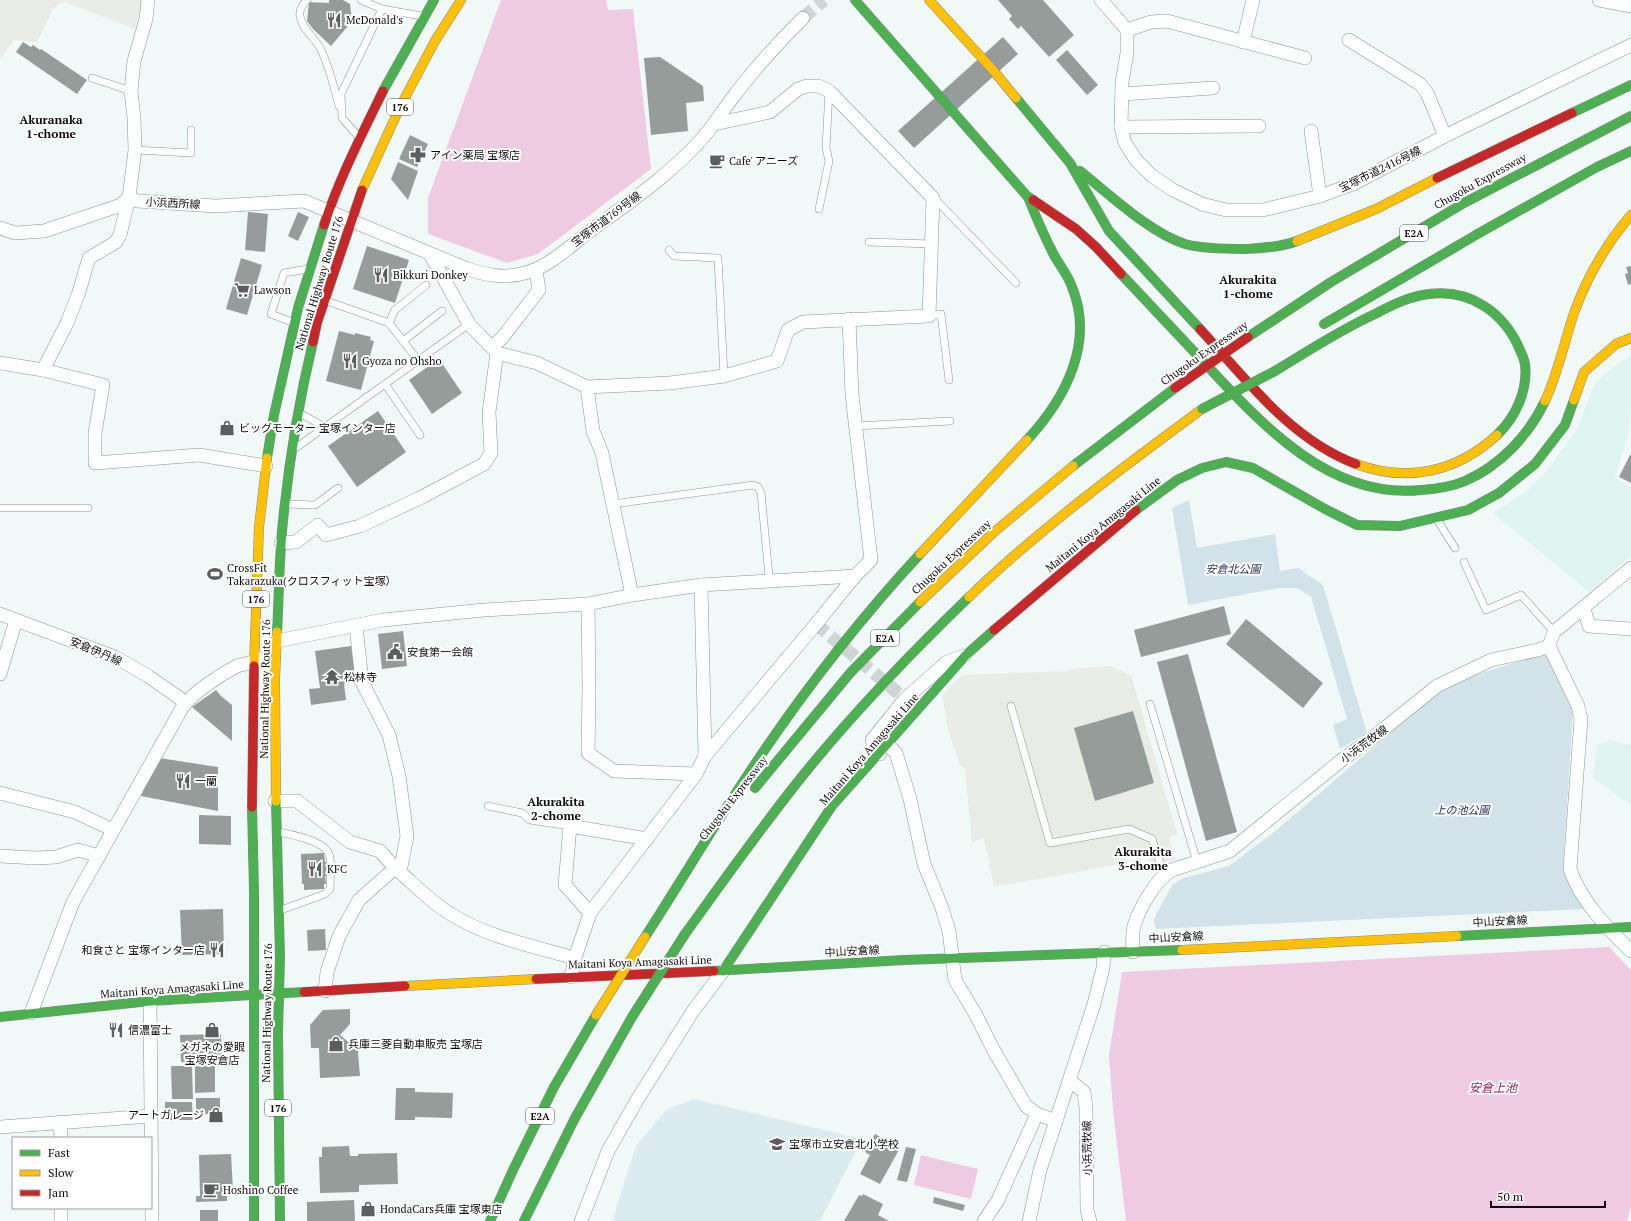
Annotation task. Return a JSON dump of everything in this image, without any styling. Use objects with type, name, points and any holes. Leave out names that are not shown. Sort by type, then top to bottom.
[{"type":"main road","name":"National Highway Route 176","points":[[254,1221],[254,892],[252,779],[254,619],[260,527],[266,466],[276,407],[294,322],[310,268],[330,211],[360,138],[386,84],[434,0]]},
{"type":"main road","name":"National Highway Route 176","points":[[280,1221],[278,1040],[279,910],[275,801],[275,679],[281,543],[292,451],[305,372],[317,323],[360,195],[400,107],[436,41],[461,0]]},
{"type":"main road","points":[[855,0],[1027,196],[1076,229],[1096,247],[1251,413],[1297,452],[1317,466],[1340,477],[1370,488],[1411,492],[1451,486],[1470,479],[1504,456],[1525,434],[1537,416],[1549,392],[1584,286],[1612,239],[1631,215]]},
{"type":"main road","points":[[929,0],[992,69],[1070,163],[1098,213],[1110,231],[1273,408],[1313,441],[1350,462],[1393,473],[1436,471],[1454,465],[1475,454],[1495,439],[1509,422],[1519,404],[1525,382],[1525,364],[1516,339],[1506,324],[1486,306],[1466,298],[1447,294],[1428,294],[1402,300],[1355,323],[1275,371],[1202,409]]},
{"type":"main road","points":[[1070,163],[1129,211],[1166,236],[1186,244],[1234,249],[1260,248],[1292,243],[1376,209],[1492,151],[1631,85]]},
{"type":"main road","name":"Chugoku Expressway","points":[[749,797],[851,672],[920,602],[993,533],[1082,458],[1175,388],[1331,282],[1464,203],[1631,116]]},
{"type":"main road","points":[[1313,332],[1352,307],[1481,232],[1597,167],[1631,151]]},
{"type":"main road","points":[[645,937],[749,773],[802,698],[861,621],[915,560],[1044,422],[1059,402],[1079,354],[1081,320],[1073,288],[1066,272],[1054,254],[1027,196]]},
{"type":"main road","name":"Maitani Koya Amagasaki Line","points":[[966,656],[991,632],[1138,509],[1177,480],[1202,468],[1226,462],[1253,468],[1325,509],[1357,524],[1400,526],[1468,510],[1499,493],[1535,464],[1565,425],[1584,372],[1616,344],[1631,338]]},
{"type":"main road","name":"E2A","points":[[524,1221],[546,1173],[582,1104],[632,1017],[685,934],[740,857],[805,774],[874,692],[942,623],[1016,555],[1098,486],[1250,374]]},
{"type":"main road","name":"Maitani Koya Amagasaki Line","points":[[0,1017],[150,1001],[571,977],[723,971],[832,806],[884,750]]},
{"type":"main road","name":"Chugoku Expressway","points":[[490,1221],[513,1170],[554,1087],[596,1015],[645,937],[725,826]]},
{"type":"main road","name":"中山安倉線","points":[[723,971],[842,963],[1134,952],[1631,927]]},
{"type":"street","points":[[43,370],[67,323],[78,295],[89,258],[116,242],[120,235],[129,197],[135,150],[131,91],[134,61],[146,19],[148,0]]},
{"type":"street","points":[[1102,0],[1127,30],[1150,22],[1168,21],[1305,58]]},
{"type":"street","points":[[1243,42],[1253,0]]},
{"type":"street","points":[[1599,0],[1631,6]]},
{"type":"street","name":"宝塚市道769号線","points":[[351,220],[430,254],[487,275],[512,276],[536,270],[651,185],[685,156],[714,124],[756,67],[803,18]]},
{"type":"street","name":"宝塚市道2416号線","points":[[1127,30],[1127,53],[1122,82],[1121,127],[1126,142],[1136,160],[1152,176],[1173,190],[1202,204],[1226,210],[1263,210],[1320,196],[1352,184],[1445,136],[1631,45]]},
{"type":"street","points":[[1349,40],[1420,84],[1427,94],[1445,136]]},
{"type":"street","points":[[430,254],[469,324],[495,350],[537,363],[588,387],[670,383],[724,376],[777,361],[788,330],[803,322],[929,316],[934,198],[829,91],[818,86],[807,86],[798,89],[770,112],[714,124]]},
{"type":"street","points":[[1122,94],[1213,88]]},
{"type":"street","points":[[1121,127],[1259,126]]},
{"type":"street","points":[[1311,131],[1320,196]]},
{"type":"street","points":[[0,231],[15,233],[44,231],[121,205],[129,197]]},
{"type":"street","name":"小浜西所線","points":[[129,197],[137,201],[216,206],[304,201],[351,220]]},
{"type":"street","points":[[281,543],[296,542],[318,525],[326,535],[360,526],[420,498],[484,464],[491,453],[489,412],[495,350],[502,338],[539,290],[536,270]]},
{"type":"street","points":[[571,977],[574,958],[590,913],[696,774],[705,756],[855,576],[871,560],[852,395],[850,319]]},
{"type":"street","points":[[0,363],[43,370],[103,385],[95,433],[95,463],[199,455],[266,466]]},
{"type":"street","points":[[588,387],[593,431],[602,453],[632,595]]},
{"type":"street","points":[[1631,568],[1584,609],[1554,632],[1549,646],[1578,706],[1581,719],[1570,869],[1573,880],[1607,928],[1631,951]]},
{"type":"street","points":[[31,1013],[73,902],[185,702],[236,667],[254,662],[277,641],[383,620],[588,604],[632,595],[701,585],[855,576]]},
{"type":"street","points":[[701,585],[705,756]]},
{"type":"street","points":[[588,604],[588,753],[614,771],[696,774]]},
{"type":"street","points":[[1584,609],[1589,626],[1631,629]]},
{"type":"street","name":"安倉伊丹線","points":[[0,614],[115,657],[148,676],[185,702]]},
{"type":"street","points":[[0,674],[16,620]]},
{"type":"street","points":[[325,991],[327,972],[340,936],[359,900],[398,870],[407,836],[399,776],[389,735],[362,682],[356,626]]},
{"type":"street","name":"小浜荒牧線","points":[[1134,952],[1132,936],[1134,924],[1156,883],[1164,875],[1172,870],[1230,851],[1342,759],[1376,736],[1437,686],[1491,660],[1538,650],[1549,646]]},
{"type":"street","points":[[966,656],[947,662],[905,699],[872,740],[874,746],[884,750],[896,752],[910,799],[924,864],[942,908],[948,931],[955,980],[976,1015],[992,1049],[1026,1106],[1037,1114],[1056,1120]]},
{"type":"street","points":[[0,793],[75,812],[113,830]]},
{"type":"street","points":[[275,801],[297,801],[350,842],[380,851],[398,870],[448,912],[474,927],[506,939],[574,958]]},
{"type":"street","points":[[590,913],[565,885],[570,826],[647,839]]},
{"type":"street","points":[[0,856],[36,858],[56,857],[78,850],[98,856]]},
{"type":"street","points":[[1029,1221],[1040,1170],[1094,1004],[1103,968],[1104,952]]},
{"type":"street","points":[[581,1221],[608,1151],[637,1100],[693,1011],[723,971]]},
{"type":"street","points":[[150,1001],[151,1137]]},
{"type":"street","name":"小浜荒牧線","points":[[1070,1081],[1084,1092],[1086,1108],[1087,1210],[1090,1221]]},
{"type":"street","points":[[984,1221],[998,1200],[1037,1114]]},
{"type":"street","points":[[0,1127],[151,1116]]},
{"type":"street","points":[[60,1122],[60,1137]]},
{"type":"street","points":[[61,1209],[61,1221]]},
{"type":"street","points":[[152,1209],[152,1221]]},
{"type":"lane","points":[[307,0],[301,7],[299,15],[302,25],[321,48],[342,118],[360,138]]},
{"type":"lane","points":[[362,0],[382,9],[425,16]]},
{"type":"lane","points":[[342,118],[341,94],[382,9]]},
{"type":"lane","points":[[92,78],[131,91]]},
{"type":"lane","points":[[819,210],[830,161],[826,148],[829,91]]},
{"type":"lane","points":[[135,150],[191,153],[191,130]]},
{"type":"lane","points":[[934,198],[1016,283]]},
{"type":"lane","points":[[869,242],[932,244]]},
{"type":"lane","points":[[668,250],[674,256],[718,258],[724,376]]},
{"type":"lane","points":[[294,322],[271,314],[284,273],[310,268]]},
{"type":"lane","points":[[389,322],[395,310],[426,284]]},
{"type":"lane","points":[[325,300],[389,322],[418,360]]},
{"type":"lane","points":[[403,341],[442,310]]},
{"type":"lane","points":[[929,316],[941,314],[948,380]]},
{"type":"lane","points":[[292,451],[469,324]]},
{"type":"lane","points":[[385,384],[420,435]]},
{"type":"lane","points":[[298,413],[325,427]]},
{"type":"lane","points":[[855,426],[950,421]]},
{"type":"lane","points":[[613,504],[753,485],[758,487],[761,493],[769,576]]},
{"type":"lane","points":[[285,504],[315,505],[338,488]]},
{"type":"lane","points":[[0,508],[88,508]]},
{"type":"lane","points":[[1436,518],[1455,548]]},
{"type":"lane","points":[[1464,562],[1486,610],[1521,595],[1554,632]]},
{"type":"lane","points":[[1150,704],[1197,862]]},
{"type":"lane","points":[[1011,706],[1050,843],[1129,829],[1152,839],[1164,875]]},
{"type":"lane","points":[[488,806],[522,813],[530,820],[570,826]]},
{"type":"lane","points":[[276,832],[294,834],[324,847],[330,855],[330,889],[325,894],[279,910]]},
{"type":"shaded area","points":[[0,0],[142,0],[135,29],[65,2],[59,4],[53,9],[37,42],[14,40],[0,58]]},
{"type":"shaded area","points":[[1631,355],[1631,409],[1628,434],[1615,478],[1631,487],[1631,556],[1589,592],[1493,513],[1527,491],[1549,468],[1578,427],[1594,385],[1604,374]]},
{"type":"shaded area","points":[[1110,666],[1131,675],[1177,834],[1170,838],[1175,859],[1152,866],[1145,851],[1125,857],[1126,863],[994,887],[984,838],[972,842],[965,768],[960,765],[949,733],[942,696],[962,675],[1068,671],[1069,669]]},
{"type":"shaded area","points":[[1610,740],[1631,745],[1631,805],[1593,778],[1597,744]]},
{"type":"shaded area","points":[[694,1099],[862,1139],[820,1221],[612,1221],[636,1146],[666,1110]]},
{"type":"green space","name":"安倉北公園","points":[[1189,500],[1197,548],[1275,534],[1280,571],[1298,568],[1323,585],[1367,733],[1340,749],[1333,725],[1347,719],[1311,597],[1297,588],[1279,588],[1188,605],[1172,508]]},
{"type":"green space","name":"上の池公園","points":[[1546,653],[1573,711],[1563,868],[1583,909],[1156,929],[1154,921],[1156,914],[1173,884],[1184,878],[1229,866],[1278,829],[1432,697],[1465,678]]},
{"type":"water","points":[[501,0],[606,0],[608,10],[633,9],[651,169],[538,254],[507,263],[428,234],[428,198]]},
{"type":"water","name":"安倉上池","points":[[1609,947],[1631,970],[1631,1206],[1627,1221],[1126,1221],[1113,1110],[1109,1055],[1122,972]]},
{"type":"water","points":[[921,1155],[978,1169],[971,1199],[914,1185]]},
{"type":"building","points":[[329,0],[343,0],[350,4],[352,21],[331,46],[313,29],[307,21],[309,2],[329,3]]},
{"type":"building","points":[[998,0],[1043,0],[1074,35],[1049,57],[1021,26],[1018,29],[1009,19],[1012,16]]},
{"type":"building","points":[[1003,37],[1018,54],[914,148],[898,131]]},
{"type":"building","points":[[23,42],[31,47],[33,45],[40,50],[41,49],[87,80],[77,94],[16,52]]},
{"type":"building","points":[[1067,50],[1098,85],[1087,95],[1056,60]]},
{"type":"building","points":[[660,57],[703,86],[704,101],[686,103],[688,131],[651,135],[644,58]]},
{"type":"building","points":[[410,135],[428,144],[417,167],[399,159]]},
{"type":"building","points":[[398,162],[418,171],[408,200],[391,179]]},
{"type":"building","points":[[248,212],[268,214],[265,252],[245,250]]},
{"type":"building","points":[[298,212],[309,217],[298,241],[288,236]]},
{"type":"building","name":"Bikkuri Donkey","points":[[367,246],[409,260],[395,303],[353,289]]},
{"type":"building","points":[[241,258],[262,265],[247,315],[226,309]]},
{"type":"building","points":[[1631,266],[1631,284],[1628,285],[1625,274],[1628,273],[1626,267]]},
{"type":"building","name":"Gyoza no Ohsho","points":[[339,331],[371,337],[370,340],[374,341],[361,390],[326,381]]},
{"type":"building","points":[[439,359],[462,393],[432,414],[409,380]]},
{"type":"building","points":[[378,411],[406,452],[357,487],[328,446]]},
{"type":"building","points":[[1631,455],[1631,483],[1619,477]]},
{"type":"building","points":[[1224,606],[1231,634],[1141,657],[1134,630]]},
{"type":"building","points":[[1246,619],[1323,683],[1303,708],[1226,644]]},
{"type":"building","points":[[403,631],[407,666],[382,669],[378,634]]},
{"type":"building","points":[[351,646],[356,682],[344,684],[346,700],[311,705],[309,689],[320,688],[315,651]]},
{"type":"building","points":[[1188,654],[1237,832],[1206,841],[1157,662]]},
{"type":"building","points":[[216,690],[232,705],[232,741],[192,707]]},
{"type":"building","points":[[1133,711],[1154,783],[1095,801],[1074,728]]},
{"type":"building","name":"一蘭","points":[[159,758],[218,767],[218,811],[141,796]]},
{"type":"building","points":[[199,815],[231,816],[231,845],[199,844]]},
{"type":"building","name":"KFC","points":[[324,853],[325,862],[328,862],[329,876],[325,876],[326,884],[324,884],[324,889],[304,890],[304,884],[302,884],[301,854]]},
{"type":"building","points":[[223,909],[224,954],[182,955],[180,910]]},
{"type":"building","points":[[325,929],[326,950],[308,951],[307,930]]},
{"type":"building","points":[[350,1009],[350,1024],[340,1035],[353,1046],[360,1046],[358,1053],[360,1076],[320,1078],[319,1048],[311,1048],[310,1025],[323,1010]]},
{"type":"building","points":[[221,1034],[221,1060],[181,1062],[180,1035]]},
{"type":"building","points":[[215,1065],[215,1092],[195,1093],[195,1066]]},
{"type":"building","points":[[171,1066],[192,1066],[193,1099],[172,1099]]},
{"type":"building","points":[[396,1088],[415,1088],[415,1092],[453,1093],[452,1118],[415,1117],[415,1120],[395,1120]]},
{"type":"building","points":[[196,1098],[220,1098],[220,1114],[196,1114]]},
{"type":"building","points":[[165,1102],[192,1102],[193,1120],[165,1120]]},
{"type":"building","points":[[875,1134],[900,1148],[880,1184],[860,1174],[870,1155],[865,1152]]},
{"type":"building","points":[[349,1146],[350,1156],[358,1156],[358,1154],[397,1153],[398,1184],[359,1185],[359,1192],[320,1193],[319,1157],[322,1157],[322,1147]]},
{"type":"building","points":[[906,1147],[916,1149],[907,1182],[897,1180]]},
{"type":"building","points":[[231,1154],[233,1190],[227,1190],[227,1201],[196,1202],[196,1196],[200,1196],[199,1155]]},
{"type":"building","points":[[863,1194],[883,1204],[878,1215],[889,1221],[844,1221],[859,1195],[862,1196]]},
{"type":"building","points":[[934,1197],[965,1205],[963,1211],[933,1203]]},
{"type":"building","points":[[354,1200],[355,1221],[307,1221],[307,1202]]},
{"type":"building","points":[[200,1210],[218,1210],[218,1221],[200,1221]]},
{"type":"tunnel","points":[[803,18],[824,0]]},
{"type":"tunnel","points":[[816,624],[905,699]]},
{"type":"traffic: fast","points":[[383,91],[434,0]]},
{"type":"traffic: fast","points":[[855,0],[1027,196],[1033,200]]},
{"type":"traffic: fast","points":[[1572,113],[1631,85]]},
{"type":"traffic: fast","points":[[1016,98],[1070,163],[1109,231],[1200,329]]},
{"type":"traffic: fast","points":[[1248,337],[1331,282],[1464,203],[1631,116]]},
{"type":"traffic: fast","points":[[1324,324],[1481,232],[1597,167],[1631,151]]},
{"type":"traffic: fast","points":[[1080,171],[1144,222],[1172,239],[1185,244],[1206,247],[1246,249],[1278,246],[1297,241]]},
{"type":"traffic: fast","points":[[1027,440],[1041,424],[1064,388],[1078,349],[1080,329],[1078,308],[1070,283],[1050,248],[1028,197]]},
{"type":"traffic: fast","points":[[267,458],[274,415],[298,308],[324,225]]},
{"type":"traffic: fast","points":[[1121,274],[1245,406],[1270,429],[1297,451],[1325,469],[1355,482],[1387,490],[1421,490],[1454,485],[1465,481],[1490,467],[1512,448],[1531,426],[1545,401]]},
{"type":"traffic: fast","points":[[1275,371],[1349,327],[1401,301],[1429,294],[1444,293],[1458,295],[1484,306],[1495,314],[1513,336],[1524,360],[1525,384],[1519,402],[1510,420],[1497,435]]},
{"type":"traffic: fast","points":[[277,632],[284,507],[298,412],[313,342]]},
{"type":"traffic: fast","points":[[1202,409],[1275,371]]},
{"type":"traffic: fast","points":[[1073,466],[1175,388]]},
{"type":"traffic: fast","points":[[1136,510],[1177,480],[1202,468],[1226,462],[1253,468],[1325,509],[1357,525],[1400,526],[1468,510],[1499,493],[1535,464],[1565,425],[1574,400]]},
{"type":"traffic: fast","points":[[645,937],[736,793],[788,716],[830,660],[874,606],[920,554]]},
{"type":"traffic: fast","points":[[685,934],[773,813],[823,751],[884,683],[969,597]]},
{"type":"traffic: fast","points":[[755,788],[851,672],[920,602]]},
{"type":"traffic: fast","points":[[723,971],[832,806],[966,655],[994,630]]},
{"type":"traffic: fast","points":[[276,801],[280,957],[278,1032],[280,1221]]},
{"type":"traffic: fast","points":[[252,807],[254,892],[254,1221]]},
{"type":"traffic: fast","points":[[1457,936],[1631,927]]},
{"type":"traffic: fast","points":[[632,1017],[685,934]]},
{"type":"traffic: fast","points":[[714,971],[904,960],[1182,950]]},
{"type":"traffic: fast","points":[[0,1017],[150,1001],[304,992]]},
{"type":"traffic: fast","points":[[490,1221],[513,1170],[554,1087],[596,1015]]},
{"type":"traffic: fast","points":[[524,1221],[575,1118],[632,1017]]},
{"type":"traffic: slow","points":[[362,190],[400,107],[435,41],[461,0]]},
{"type":"traffic: slow","points":[[929,0],[992,69],[1016,98]]},
{"type":"traffic: slow","points":[[1297,241],[1376,209],[1437,178]]},
{"type":"traffic: slow","points":[[1545,401],[1557,369],[1574,313],[1591,274],[1613,237],[1631,215]]},
{"type":"traffic: slow","points":[[1574,400],[1584,372],[1616,344],[1631,338]]},
{"type":"traffic: slow","points":[[969,597],[1082,499],[1202,409]]},
{"type":"traffic: slow","points":[[1356,464],[1375,470],[1394,473],[1413,473],[1431,470],[1449,465],[1465,458],[1482,448],[1497,435]]},
{"type":"traffic: slow","points":[[920,554],[1027,440]]},
{"type":"traffic: slow","points":[[254,666],[259,527],[267,458]]},
{"type":"traffic: slow","points":[[920,602],[993,533],[1073,466]]},
{"type":"traffic: slow","points":[[276,801],[275,679],[277,632]]},
{"type":"traffic: slow","points":[[1182,950],[1457,936]]},
{"type":"traffic: slow","points":[[596,1015],[645,937]]},
{"type":"traffic: slow","points":[[405,986],[536,979]]},
{"type":"traffic: jam","points":[[324,225],[344,174],[383,91]]},
{"type":"traffic: jam","points":[[1437,178],[1572,113]]},
{"type":"traffic: jam","points":[[313,342],[317,323],[362,190]]},
{"type":"traffic: jam","points":[[1033,200],[1076,229],[1096,247],[1121,274]]},
{"type":"traffic: jam","points":[[1200,329],[1252,387],[1290,424],[1311,440],[1356,464]]},
{"type":"traffic: jam","points":[[1175,388],[1248,337]]},
{"type":"traffic: jam","points":[[994,630],[1136,510]]},
{"type":"traffic: jam","points":[[252,807],[254,666]]},
{"type":"traffic: jam","points":[[536,979],[714,971]]},
{"type":"traffic: jam","points":[[304,992],[405,986]]},
{"type":"place","name":"McDonald's","points":[[334,20]]},
{"type":"place","name":"アイン薬局 宝塚店","points":[[418,155]]},
{"type":"place","name":"Cafe' アニーズ","points":[[717,161]]},
{"type":"place","name":"Bikkuri Donkey","points":[[381,275]]},
{"type":"place","name":"Lawson","points":[[242,290]]},
{"type":"place","name":"Gyoza no Ohsho","points":[[350,361]]},
{"type":"place","name":"ビッグモーター 宝塚インター店","points":[[227,428]]},
{"type":"place","name":"CrossFit Takarazuka(クロスフィット宝塚）","points":[[215,574]]},
{"type":"place","name":"安食第一会館","points":[[395,652]]},
{"type":"place","name":"松林寺","points":[[332,677]]},
{"type":"place","name":"一蘭","points":[[183,781]]},
{"type":"place","name":"KFC","points":[[315,869]]},
{"type":"place","name":"和食さと 宝塚インター店","points":[[217,950]]},
{"type":"place","name":"信濃富士","points":[[116,1030]]},
{"type":"place","name":"メガネの愛眼 宝塚安倉店","points":[[212,1030]]},
{"type":"place","name":"兵庫三菱自動車販売 宝塚店","points":[[336,1044]]},
{"type":"place","name":"アートガレージ","points":[[216,1115]]},
{"type":"place","name":"宝塚市立安倉北小学校","points":[[777,1144]]},
{"type":"place","name":"Hoshino Coffee","points":[[211,1190]]},
{"type":"place","name":"HondaCars兵庫 宝塚東店","points":[[368,1209]]},
{"type":"district","name":"Akuranaka 1-chome","points":[[51,126]]},
{"type":"district","name":"Akurakita 1-chome","points":[[1248,286]]},
{"type":"district","name":"Akurakita 2-chome","points":[[556,808]]},
{"type":"district","name":"Akurakita 3-chome","points":[[1143,858]]}]
